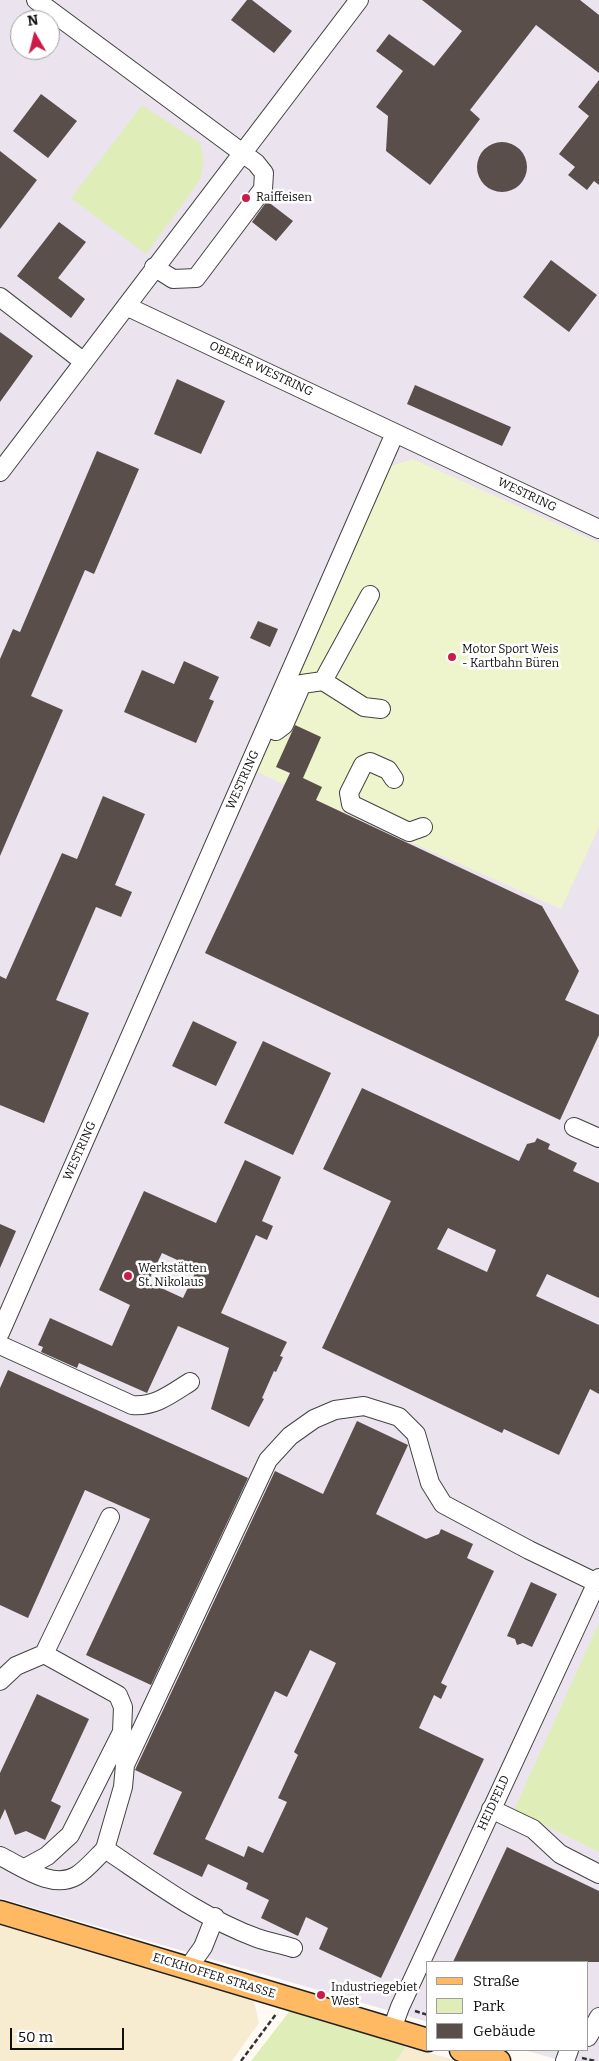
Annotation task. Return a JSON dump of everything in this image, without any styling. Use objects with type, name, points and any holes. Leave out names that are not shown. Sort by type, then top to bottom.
[{"type":"main road","name":"EICKHOFFER STRASSE","points":[[0,1912],[426,2039]]},
{"type":"main road","points":[[464,2051],[499,2061]]},
{"type":"street","points":[[36,0],[256,164],[264,173],[263,189],[196,278],[173,280],[154,267]]},
{"type":"street","points":[[0,472],[154,267],[359,0]]},
{"type":"street","points":[[0,297],[84,362]]},
{"type":"street","name":"OBERER WESTRING","points":[[126,306],[395,433]]},
{"type":"street","name":"WESTRING","points":[[0,1333],[395,433],[599,529]]},
{"type":"street","points":[[324,681],[370,595]]},
{"type":"street","points":[[267,726],[276,731],[284,725],[302,684],[324,681],[364,707],[381,709]]},
{"type":"street","points":[[394,779],[388,770],[370,762],[363,765],[349,793],[351,804],[409,832],[423,827]]},
{"type":"street","points":[[574,1127],[599,1138]]},
{"type":"street","points":[[0,1345],[132,1405],[150,1405],[190,1382]]},
{"type":"street","points":[[0,1856],[46,1878],[62,1881],[76,1876],[105,1850],[123,1787],[125,1765],[268,1460],[290,1436],[314,1419],[335,1410],[364,1406],[399,1418],[416,1434],[430,1483],[443,1504],[529,1550],[598,1580]]},
{"type":"street","points":[[0,1681],[16,1666],[44,1654],[110,1517]]},
{"type":"street","name":"HEIDFELD","points":[[392,2029],[400,2007],[598,1580]]},
{"type":"street","points":[[25,1868],[47,1856],[70,1835],[122,1732],[123,1708],[118,1695],[44,1654]]},
{"type":"street","points":[[491,1809],[533,1829],[560,1854],[599,1874]]},
{"type":"street","points":[[105,1850],[187,1903],[257,1938],[293,1948]]},
{"type":"street","points":[[188,1968],[203,1947],[215,1917]]},
{"type":"street","points":[[589,2034],[599,2017]]},
{"type":"path","points":[[241,2061],[280,2009],[285,1998]]},
{"type":"shaded area","points":[[0,0],[599,0],[599,2061],[563,2061],[528,2051],[589,2051],[589,1961],[426,1961],[426,2021],[0,1898]]},
{"type":"shaded area","points":[[0,1925],[254,2001],[259,2023],[232,2061],[0,2061]]},
{"type":"shaded area","points":[[406,2047],[459,2061],[396,2061]]},
{"type":"green space","points":[[142,105],[200,143],[203,163],[198,183],[146,254],[71,198]]},
{"type":"green space","name":"Motor Sport Weis - Kartbahn Büren","points":[[413,459],[599,543],[599,827],[561,909],[316,800],[254,770],[391,466]]},
{"type":"green space","points":[[599,1623],[599,1852],[514,1810]]},
{"type":"green space","points":[[297,2010],[406,2047],[396,2061],[251,2061],[289,2012]]},
{"type":"building","points":[[247,0],[252,0],[292,31],[274,53],[231,20]]},
{"type":"building","points":[[422,0],[580,0],[599,15],[599,73],[536,25],[470,110],[480,119],[430,185],[386,151],[388,116],[376,107],[403,71],[376,51],[389,34],[434,66],[462,31]]},
{"type":"building","points":[[599,80],[599,185],[594,181],[587,190],[568,175],[575,167],[559,154],[589,116],[578,107]]},
{"type":"building","points":[[41,94],[77,121],[48,158],[13,131]]},
{"type":"building","points":[[497,142],[507,142],[520,149],[527,162],[527,172],[520,185],[507,192],[497,192],[488,188],[481,181],[477,172],[477,162],[481,153],[488,146]]},
{"type":"building","points":[[0,151],[37,180],[0,229]]},
{"type":"building","points":[[267,201],[293,221],[276,241],[252,222]]},
{"type":"building","points":[[59,222],[86,242],[58,278],[85,299],[71,318],[17,276]]},
{"type":"building","points":[[551,260],[597,295],[569,332],[523,297]]},
{"type":"building","points":[[0,332],[33,356],[0,402]]},
{"type":"building","points":[[177,379],[225,401],[201,454],[154,434]]},
{"type":"building","points":[[415,385],[511,427],[502,446],[407,404]]},
{"type":"building","points":[[97,451],[139,469],[94,574],[85,570],[31,696],[63,710],[0,856],[0,659],[13,629],[20,632]]},
{"type":"building","points":[[258,621],[278,629],[270,647],[250,638]]},
{"type":"building","points":[[184,661],[219,677],[209,699],[214,701],[196,743],[124,712],[142,670],[174,684]]},
{"type":"building","points":[[295,725],[321,737],[303,778],[322,787],[316,800],[542,906],[579,971],[565,1000],[599,1015],[599,1035],[560,1120],[205,953],[290,773],[276,767]]},
{"type":"building","points":[[103,796],[145,814],[115,885],[132,892],[121,917],[96,907],[56,1000],[89,1013],[44,1123],[0,1105],[0,976],[6,979],[62,853],[77,859]]},
{"type":"building","points":[[193,1021],[237,1042],[216,1086],[172,1066]]},
{"type":"building","points":[[263,1041],[331,1073],[293,1155],[224,1123]]},
{"type":"building","points":[[362,1088],[519,1161],[527,1144],[535,1142],[537,1138],[550,1144],[548,1149],[577,1163],[573,1171],[599,1183],[599,1298],[547,1274],[536,1296],[599,1325],[599,1394],[590,1389],[559,1455],[504,1429],[502,1433],[322,1348],[391,1201],[323,1169]],"holes":[[[448,1228],[496,1250],[487,1272],[437,1249]]]},
{"type":"building","name":"Werkstätten St. Nikolaus","points":[[245,1160],[281,1177],[262,1221],[273,1226],[267,1240],[256,1235],[221,1313],[287,1342],[280,1356],[283,1357],[276,1372],[274,1371],[262,1398],[264,1399],[249,1427],[211,1409],[229,1348],[178,1326],[147,1393],[79,1363],[77,1368],[41,1352],[43,1347],[38,1345],[50,1318],[112,1346],[130,1305],[99,1290],[144,1191],[216,1223]],"holes":[[[162,1253],[197,1269],[183,1298],[148,1282]]]},
{"type":"building","points":[[0,1224],[16,1231],[0,1268]]},
{"type":"building","points":[[8,1370],[248,1478],[151,1685],[86,1655],[150,1519],[85,1490],[28,1618],[0,1605],[0,1388]]},
{"type":"building","points":[[357,1421],[408,1445],[376,1514],[426,1539],[439,1534],[441,1529],[473,1544],[467,1558],[494,1571],[441,1683],[447,1686],[441,1699],[434,1695],[419,1728],[484,1759],[381,1978],[319,1949],[328,1928],[306,1917],[298,1936],[261,1918],[269,1900],[246,1889],[248,1883],[208,1864],[202,1877],[153,1854],[182,1792],[135,1770],[275,1471],[323,1494]],"holes":[[[310,1650],[336,1663],[294,1752],[298,1755],[278,1798],[287,1802],[263,1853],[248,1846],[244,1857],[205,1839],[275,1691],[287,1697]]]},
{"type":"building","points":[[531,1582],[557,1594],[532,1647],[523,1643],[517,1645],[515,1639],[507,1636]]},
{"type":"building","points":[[37,1694],[89,1719],[51,1801],[61,1806],[45,1840],[26,1831],[15,1835],[5,1809],[0,1820],[0,1773]]},
{"type":"building","points":[[507,1847],[599,1891],[599,1962],[453,1961]]},
{"type":"place","name":"Raiffeisen","points":[[246,198]]},
{"type":"place","name":"Motor Sport Weis - Kartbahn Büren","points":[[452,657]]},
{"type":"place","name":"Werkstätten St. Nikolaus","points":[[128,1276]]},
{"type":"place","name":"Industriegebiet West","points":[[321,1995]]}]
